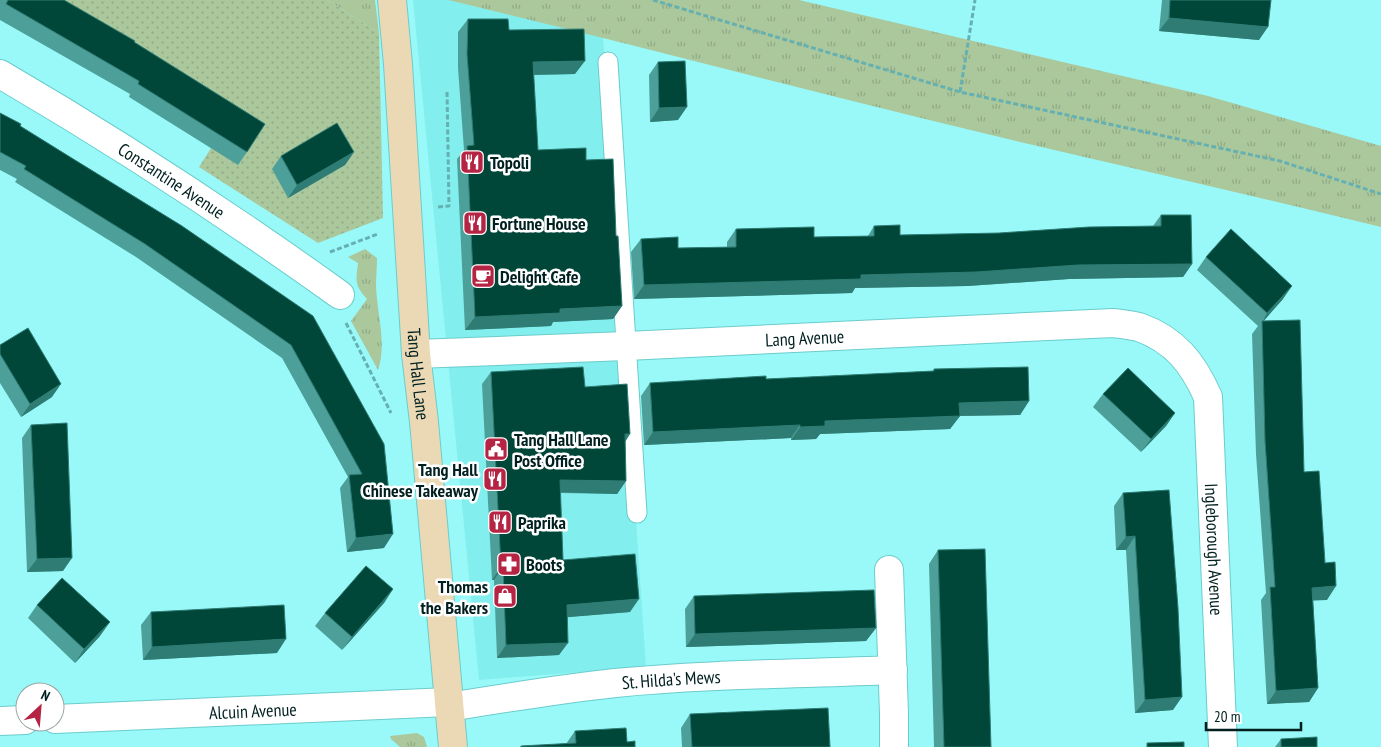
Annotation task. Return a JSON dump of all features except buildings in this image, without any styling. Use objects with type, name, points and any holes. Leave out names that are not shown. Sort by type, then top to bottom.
[{"type":"street","name":"Tang Hall Lane","points":[[392,0],[398,64],[416,354],[453,747]]},
{"type":"street","name":"Constantine Avenue","points":[[0,74],[75,118],[297,265],[340,296]]},
{"type":"street","name":"Lang Avenue","points":[[416,354],[1113,323],[1139,327],[1166,340],[1184,356]]},
{"type":"street","name":"Ingleborough Avenue","points":[[1184,356],[1198,375],[1208,396],[1223,747]]},
{"type":"street","points":[[889,570],[894,747]]},
{"type":"street","name":"St. Hilda's Mews","points":[[449,704],[616,683],[690,678],[893,670]]},
{"type":"street","name":"Alcuin Avenue","points":[[65,719],[449,704]]},
{"type":"street","points":[[0,721],[15,720]]},
{"type":"lane","points":[[608,62],[637,513]]},
{"type":"path","points":[[653,0],[960,92],[1280,161],[1381,194]]},
{"type":"path","points":[[960,92],[975,0]]},
{"type":"path","points":[[447,90],[449,206]]},
{"type":"path","points":[[297,265],[408,223]]},
{"type":"path","points":[[340,296],[343,318],[402,434],[425,446]]},
{"type":"shaded area","points":[[413,0],[448,0],[603,37],[646,667],[479,680]]},
{"type":"green space","points":[[32,0],[327,0],[379,33],[383,218],[318,243],[199,167],[211,148]]},
{"type":"green space","points":[[327,0],[375,0],[379,33]]},
{"type":"green space","points":[[448,0],[799,0],[1208,96],[1381,146],[1381,227],[978,132]]},
{"type":"green space","points":[[365,249],[377,258],[376,286],[382,339],[381,360],[378,370],[351,321],[367,299],[357,283],[358,263],[348,257]]},
{"type":"green space","points":[[417,733],[424,737],[427,747],[400,747],[390,736]]},
{"type":"place","name":"Topoli","points":[[472,162]]},
{"type":"place","name":"Fortune House","points":[[475,223]]},
{"type":"place","name":"Delight Cafe","points":[[483,276]]},
{"type":"place","name":"Tang Hall Lane Post Office","points":[[496,449]]},
{"type":"place","name":"Tang Hall Chinese Takeaway","points":[[495,479]]},
{"type":"place","name":"Paprika","points":[[500,522]]},
{"type":"place","name":"Boots","points":[[509,564]]},
{"type":"place","name":"Thomas the Bakers","points":[[505,596]]}]
